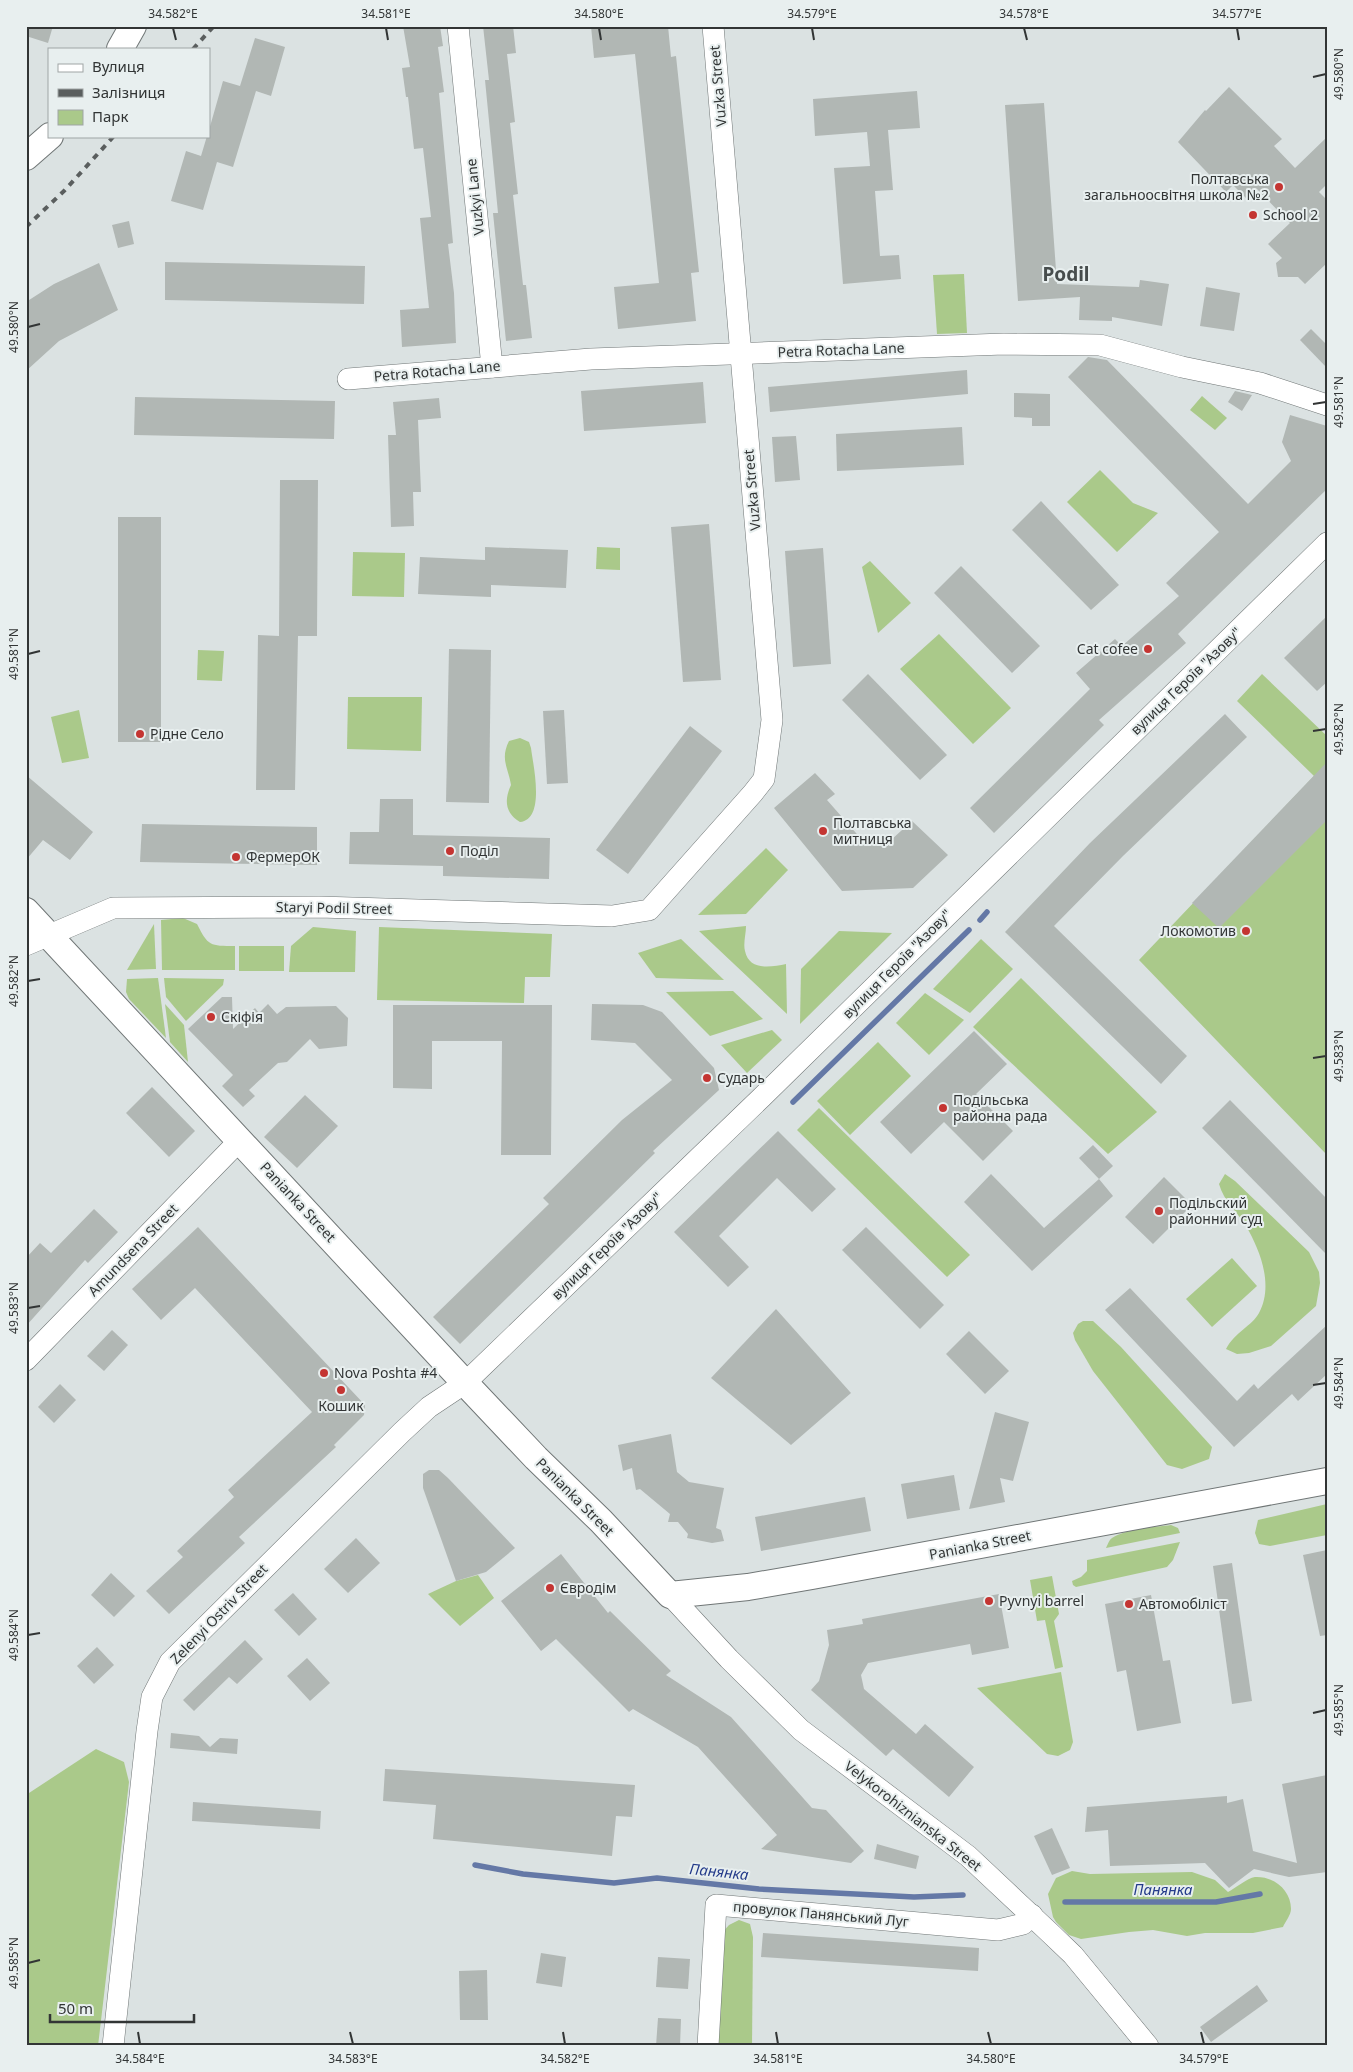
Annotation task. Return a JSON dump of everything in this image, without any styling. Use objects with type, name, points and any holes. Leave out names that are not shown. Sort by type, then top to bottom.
[{"type":"main road","points":[[121,48],[134,26]]},
{"type":"main road","points":[[26,157],[48,138]]},
{"type":"main road","name":"Panianka Street","points":[[26,911],[465,1383],[536,1458],[602,1521],[670,1595],[748,1587],[821,1575],[1327,1481]]},
{"type":"street","name":"Vuzkyi Lane","points":[[458,26],[492,367]]},
{"type":"street","name":"Vuzka Street","points":[[649,910],[764,779],[772,720],[713,26]]},
{"type":"street","name":"Petra Rotacha Lane","points":[[348,379],[591,359],[1004,344],[1100,345],[1182,367],[1260,383],[1327,405]]},
{"type":"street","name":"вулиця Героїв \"Азову\"","points":[[465,1383],[768,1090],[1327,543]]},
{"type":"street","name":"Staryi Podil Street","points":[[26,945],[113,908],[319,907],[612,916],[649,910]]},
{"type":"street","name":"Amundsena Street","points":[[26,1360],[240,1140]]},
{"type":"street","name":"Zelenyi Ostriv Street","points":[[113,2046],[147,1731],[152,1696],[165,1671],[170,1662],[402,1432],[430,1407],[465,1383]]},
{"type":"street","name":"Velykorohiznianska Street","points":[[670,1595],[729,1659],[801,1730],[968,1856],[1032,1915],[1073,1955],[1148,2046]]},
{"type":"street","name":"провулок Панянський Луг","points":[[708,2046],[716,1905],[998,1930],[1023,1924],[1032,1915]]},
{"type":"green space","points":[[964,274],[967,333],[937,334],[933,275]]},
{"type":"green space","points":[[1202,396],[1227,418],[1215,430],[1190,410]]},
{"type":"green space","points":[[1100,470],[1133,503],[1158,513],[1117,552],[1067,502]]},
{"type":"green space","points":[[597,547],[620,548],[620,570],[596,569]]},
{"type":"green space","points":[[353,552],[405,553],[404,597],[352,596]]},
{"type":"green space","points":[[870,561],[911,603],[878,633],[862,567]]},
{"type":"green space","points":[[939,634],[1011,708],[973,744],[900,669]]},
{"type":"green space","points":[[198,650],[224,651],[222,681],[197,680]]},
{"type":"green space","name":"Локомотив","points":[[1262,674],[1327,736],[1327,1155],[1139,960],[1314,776],[1237,701]]},
{"type":"green space","points":[[348,697],[422,697],[421,751],[347,749]]},
{"type":"green space","points":[[79,710],[89,758],[62,763],[51,717]]},
{"type":"green space","points":[[520,738],[529,742],[531,748],[536,790],[533,812],[528,819],[520,822],[511,815],[507,806],[507,796],[511,785],[505,753],[509,741]]},
{"type":"green space","points":[[766,848],[788,870],[746,914],[698,915]]},
{"type":"green space","points":[[183,918],[197,924],[207,941],[220,946],[235,946],[235,970],[162,970],[161,920]]},
{"type":"green space","points":[[154,924],[156,969],[127,970]]},
{"type":"green space","points":[[746,926],[744,948],[751,962],[761,966],[786,964],[787,1014],[699,931]]},
{"type":"green space","points":[[313,927],[356,931],[355,972],[289,972],[291,946]]},
{"type":"green space","points":[[379,927],[552,934],[550,977],[525,977],[524,1003],[377,1000]]},
{"type":"green space","points":[[839,931],[892,933],[800,1024],[801,969]]},
{"type":"green space","points":[[681,939],[724,980],[656,978],[638,953]]},
{"type":"green space","points":[[981,939],[1013,969],[970,1013],[933,989]]},
{"type":"green space","points":[[239,946],[284,946],[284,971],[239,971]]},
{"type":"green space","points":[[158,978],[166,1038],[129,999],[126,992],[127,979]]},
{"type":"green space","points":[[164,978],[224,979],[223,985],[186,1021],[166,997]]},
{"type":"green space","points":[[1021,978],[1157,1112],[1108,1154],[973,1027]]},
{"type":"green space","points":[[733,991],[763,1019],[710,1036],[666,992]]},
{"type":"green space","points":[[925,993],[964,1020],[929,1055],[896,1023]]},
{"type":"green space","points":[[165,1004],[184,1025],[188,1062],[170,1042]]},
{"type":"green space","points":[[772,1030],[782,1040],[747,1073],[721,1045]]},
{"type":"green space","points":[[878,1042],[911,1076],[850,1135],[817,1101]]},
{"type":"green space","points":[[819,1108],[970,1255],[947,1277],[797,1130]]},
{"type":"green space","points":[[1225,1174],[1235,1181],[1309,1252],[1319,1272],[1320,1283],[1316,1306],[1271,1346],[1249,1353],[1237,1354],[1226,1349],[1234,1338],[1259,1313],[1265,1291],[1265,1279],[1260,1257],[1251,1235],[1221,1190],[1219,1184]]},
{"type":"green space","points":[[1232,1258],[1257,1286],[1212,1327],[1186,1299]]},
{"type":"green space","points":[[1083,1321],[1093,1321],[1121,1347],[1212,1447],[1209,1459],[1182,1469],[1167,1465],[1093,1371],[1073,1333],[1078,1324]]},
{"type":"green space","points":[[1327,1504],[1327,1535],[1270,1546],[1259,1544],[1255,1533],[1258,1520]]},
{"type":"green space","points":[[1171,1525],[1178,1528],[1180,1533],[1106,1548],[1111,1539],[1124,1532]]},
{"type":"green space","points":[[1180,1542],[1173,1560],[1167,1567],[1076,1587],[1073,1585],[1072,1581],[1081,1577],[1087,1571],[1087,1560]]},
{"type":"green space","points":[[478,1575],[494,1598],[460,1626],[428,1594],[456,1581]]},
{"type":"green space","points":[[1052,1576],[1059,1614],[1054,1621],[1063,1667],[1055,1669],[1045,1620],[1037,1621],[1030,1580]]},
{"type":"green space","points":[[1061,1672],[1073,1742],[1070,1750],[1058,1756],[1047,1754],[977,1688]]},
{"type":"green space","points":[[96,1749],[124,1762],[129,1782],[98,2046],[26,2046],[26,1792],[29,1793]]},
{"type":"green space","points":[[1072,1871],[1090,1874],[1192,1872],[1215,1880],[1228,1892],[1249,1879],[1262,1877],[1275,1882],[1285,1890],[1290,1902],[1291,1911],[1283,1927],[1253,1933],[1205,1933],[1187,1936],[1153,1930],[1081,1939],[1069,1935],[1056,1922],[1053,1917],[1048,1894],[1056,1878]]},
{"type":"green space","points":[[739,1920],[750,1924],[753,1937],[752,2046],[713,2046],[721,1934],[729,1925]]},
{"type":"building","points":[[26,26],[53,26],[48,43],[26,36]]},
{"type":"building","points":[[403,26],[440,26],[443,46],[438,47],[444,92],[439,93],[453,243],[448,244],[454,293],[456,343],[402,347],[400,310],[429,308],[420,218],[431,217],[423,148],[414,149],[408,97],[406,97],[402,68],[410,67]]},
{"type":"building","points":[[483,26],[513,26],[516,53],[507,54],[515,122],[510,123],[518,194],[513,195],[523,285],[526,285],[532,338],[506,341],[493,213],[498,213],[485,80],[489,80]]},
{"type":"building","points":[[591,26],[668,26],[671,57],[676,56],[699,272],[691,273],[696,321],[618,329],[614,287],[659,283],[635,54],[594,58]]},
{"type":"building","points":[[255,38],[285,47],[271,96],[256,91],[233,167],[217,162],[203,210],[171,201],[186,151],[201,156],[206,138],[210,138],[210,126],[223,81],[240,86]]},
{"type":"building","name":"Полтавська загальноосвітня школа №2","points":[[1229,87],[1282,139],[1274,146],[1295,168],[1327,137],[1327,184],[1319,192],[1327,200],[1327,263],[1305,284],[1298,277],[1278,277],[1276,263],[1282,258],[1268,244],[1290,223],[1257,189],[1247,199],[1233,185],[1226,192],[1178,142],[1205,110]]},
{"type":"building","points":[[917,91],[920,128],[888,130],[893,190],[875,191],[880,256],[899,255],[901,279],[843,284],[834,168],[870,166],[867,132],[815,136],[813,99]]},
{"type":"building","points":[[1044,103],[1057,284],[1139,287],[1140,280],[1169,284],[1162,326],[1112,317],[1112,321],[1079,320],[1080,297],[1018,301],[1005,105]]},
{"type":"building","points":[[129,221],[134,244],[118,248],[112,225]]},
{"type":"building","points":[[165,262],[365,266],[364,304],[165,300]]},
{"type":"building","points":[[99,263],[118,310],[59,341],[26,371],[26,302],[54,284]]},
{"type":"building","points":[[1206,287],[1240,293],[1234,331],[1200,326]]},
{"type":"building","points":[[1311,329],[1327,345],[1327,368],[1300,340]]},
{"type":"building","points":[[1088,357],[1107,360],[1248,504],[1291,461],[1282,442],[1290,415],[1327,426],[1327,489],[1178,634],[1186,643],[1099,720],[1104,725],[994,833],[970,808],[1090,689],[1076,673],[1115,639],[1122,646],[1179,596],[1166,583],[1219,532],[1068,377]]},
{"type":"building","points":[[967,370],[968,394],[770,412],[768,387]]},
{"type":"building","points":[[703,382],[706,423],[584,431],[581,391]]},
{"type":"building","points":[[1235,391],[1252,395],[1242,411],[1228,402]]},
{"type":"building","points":[[1014,393],[1050,394],[1050,426],[1032,426],[1032,418],[1014,417]]},
{"type":"building","points":[[135,397],[335,401],[334,439],[134,435]]},
{"type":"building","points":[[439,398],[441,418],[418,420],[421,492],[413,492],[414,526],[391,527],[388,435],[396,435],[393,402]]},
{"type":"building","points":[[962,427],[964,465],[837,471],[836,434]]},
{"type":"building","points":[[796,436],[800,480],[775,482],[772,437]]},
{"type":"building","points":[[280,480],[318,480],[317,636],[298,636],[295,790],[256,790],[258,635],[279,636]]},
{"type":"building","points":[[1041,501],[1119,585],[1091,610],[1012,530]]},
{"type":"building","points":[[118,517],[161,517],[161,742],[118,742]]},
{"type":"building","points":[[709,524],[721,680],[683,682],[671,527]]},
{"type":"building","points":[[485,547],[568,550],[566,588],[491,585],[491,597],[418,594],[420,557],[485,560]]},
{"type":"building","points":[[823,548],[831,664],[793,667],[785,551]]},
{"type":"building","points":[[961,566],[1040,646],[1012,673],[934,593]]},
{"type":"building","points":[[1327,616],[1327,682],[1317,691],[1284,658]]},
{"type":"building","points":[[449,649],[491,650],[489,803],[446,802]]},
{"type":"building","points":[[868,674],[947,755],[920,780],[842,700]]},
{"type":"building","points":[[564,710],[568,783],[547,784],[543,711]]},
{"type":"building","points":[[1225,714],[1247,737],[1123,856],[1054,926],[1187,1056],[1161,1084],[1005,932],[1090,843]]},
{"type":"building","points":[[690,726],[722,751],[628,874],[596,850]]},
{"type":"building","points":[[1327,762],[1327,820],[1219,928],[1192,903]]},
{"type":"building","name":"Полтавська митниця","points":[[815,773],[835,794],[827,800],[863,841],[891,840],[912,821],[948,855],[913,888],[842,891],[774,808]]},
{"type":"building","points":[[26,775],[93,832],[70,860],[43,840],[26,860]]},
{"type":"building","name":"Поділ","points":[[380,799],[413,799],[413,835],[550,838],[549,879],[443,876],[443,866],[349,864],[350,832],[379,832]]},
{"type":"building","points":[[142,824],[317,827],[317,865],[140,862]]},
{"type":"building","points":[[222,997],[232,997],[233,1029],[255,1008],[259,1013],[268,1004],[277,1014],[286,1007],[336,1006],[348,1018],[347,1046],[319,1049],[310,1039],[287,1062],[278,1063],[249,1090],[255,1096],[243,1107],[222,1086],[233,1075],[188,1029]]},
{"type":"building","points":[[592,1004],[643,1005],[662,1012],[714,1068],[719,1090],[653,1151],[655,1153],[460,1344],[433,1317],[549,1204],[543,1198],[622,1120],[672,1080],[635,1043],[591,1040]]},
{"type":"building","points":[[393,1005],[552,1005],[551,1155],[501,1155],[502,1041],[432,1041],[432,1089],[393,1088]]},
{"type":"building","name":"Подільська районна рада","points":[[974,1031],[1007,1064],[976,1094],[1013,1131],[983,1161],[944,1122],[911,1154],[880,1122]]},
{"type":"building","points":[[152,1087],[195,1131],[169,1157],[126,1113]]},
{"type":"building","points":[[305,1095],[338,1126],[297,1168],[264,1137]]},
{"type":"building","points":[[1230,1100],[1327,1199],[1327,1255],[1202,1128]]},
{"type":"building","points":[[778,1131],[836,1189],[812,1212],[777,1178],[719,1236],[749,1267],[728,1287],[674,1232]]},
{"type":"building","points":[[1093,1145],[1113,1166],[1099,1179],[1079,1158]]},
{"type":"building","points":[[991,1174],[1044,1228],[1099,1179],[1113,1196],[1032,1271],[964,1202]]},
{"type":"building","name":"Подільский районний суд","points":[[1164,1177],[1192,1205],[1153,1244],[1125,1217]]},
{"type":"building","points":[[94,1209],[118,1232],[88,1263],[85,1260],[26,1326],[26,1258],[40,1243],[51,1253]]},
{"type":"building","points":[[198,1227],[365,1405],[364,1415],[334,1445],[336,1447],[239,1537],[245,1543],[169,1614],[146,1591],[183,1557],[177,1551],[234,1497],[228,1490],[312,1412],[195,1288],[161,1320],[132,1289]]},
{"type":"building","points":[[866,1227],[944,1305],[920,1329],[842,1250]]},
{"type":"building","points":[[1130,1288],[1237,1401],[1254,1384],[1258,1389],[1327,1325],[1327,1374],[1298,1401],[1292,1394],[1234,1447],[1105,1310]]},
{"type":"building","points":[[776,1309],[851,1393],[791,1445],[711,1378]]},
{"type":"building","points":[[112,1330],[128,1345],[104,1371],[87,1356]]},
{"type":"building","points":[[969,1331],[1009,1371],[985,1394],[946,1354]]},
{"type":"building","points":[[60,1384],[76,1400],[54,1423],[38,1407]]},
{"type":"building","points":[[995,1412],[1029,1422],[1013,1481],[1000,1478],[1005,1502],[969,1509]]},
{"type":"building","points":[[671,1434],[677,1472],[689,1482],[724,1488],[716,1528],[721,1530],[724,1541],[712,1543],[687,1538],[688,1534],[678,1522],[668,1522],[670,1514],[640,1489],[636,1490],[632,1468],[623,1471],[618,1445]]},
{"type":"building","points":[[429,1470],[439,1470],[448,1478],[515,1548],[486,1572],[456,1581],[423,1488],[423,1474]]},
{"type":"building","points":[[954,1475],[960,1510],[907,1519],[901,1484]]},
{"type":"building","points":[[865,1497],[871,1531],[761,1551],[755,1517]]},
{"type":"building","points":[[356,1538],[380,1563],[348,1593],[324,1569]]},
{"type":"building","points":[[1327,1550],[1327,1635],[1320,1636],[1303,1555]]},
{"type":"building","points":[[561,1554],[608,1613],[610,1611],[671,1671],[666,1675],[731,1717],[812,1808],[826,1810],[864,1851],[851,1863],[761,1849],[777,1835],[698,1747],[633,1709],[629,1712],[556,1639],[541,1651],[501,1601]]},
{"type":"building","points":[[1232,1563],[1252,1701],[1232,1704],[1213,1566]]},
{"type":"building","points":[[111,1573],[135,1596],[114,1617],[91,1595]]},
{"type":"building","points":[[293,1593],[317,1619],[299,1636],[274,1610]]},
{"type":"building","points":[[999,1594],[1009,1648],[972,1655],[970,1644],[868,1663],[861,1675],[864,1689],[916,1734],[925,1724],[974,1767],[949,1797],[893,1749],[886,1756],[811,1690],[819,1681],[829,1645],[827,1630],[863,1624],[862,1619]]},
{"type":"building","points":[[1151,1595],[1163,1661],[1170,1660],[1181,1723],[1137,1731],[1126,1670],[1117,1672],[1105,1604]]},
{"type":"building","points":[[245,1640],[263,1659],[237,1684],[229,1677],[194,1711],[183,1700]]},
{"type":"building","points":[[97,1647],[114,1665],[94,1684],[77,1666]]},
{"type":"building","points":[[307,1658],[330,1683],[310,1701],[287,1676]]},
{"type":"building","points":[[171,1733],[199,1736],[210,1747],[220,1738],[238,1739],[237,1754],[170,1748]]},
{"type":"building","points":[[385,1769],[635,1785],[632,1817],[616,1816],[612,1856],[433,1839],[436,1805],[383,1801]]},
{"type":"building","points":[[1327,1775],[1327,1872],[1289,1877],[1254,1869],[1229,1888],[1205,1863],[1110,1866],[1108,1830],[1085,1832],[1087,1807],[1227,1796],[1227,1803],[1243,1799],[1253,1851],[1297,1863],[1282,1784]]},
{"type":"building","points":[[193,1802],[321,1811],[320,1829],[192,1821]]},
{"type":"building","points":[[1052,1828],[1070,1868],[1052,1875],[1034,1836]]},
{"type":"building","points":[[877,1844],[919,1856],[916,1869],[874,1859]]},
{"type":"building","points":[[763,1933],[979,1948],[978,1971],[761,1957]]},
{"type":"building","points":[[541,1953],[566,1957],[562,1987],[536,1983]]},
{"type":"building","points":[[658,1957],[690,1959],[688,1989],[656,1987]]},
{"type":"building","points":[[487,1970],[488,2020],[460,2020],[459,1971]]},
{"type":"building","points":[[1257,1985],[1268,2001],[1211,2042],[1200,2027]]},
{"type":"building","points":[[658,2018],[681,2019],[680,2046],[656,2046]]},
{"type":"waterway","points":[[980,920],[987,912]]},
{"type":"waterway","points":[[793,1102],[969,930]]},
{"type":"waterway","name":"Панянка","points":[[475,1865],[523,1874],[614,1883],[657,1878],[759,1889],[914,1897],[963,1895]]},
{"type":"waterway","name":"Панянка","points":[[1065,1902],[1216,1902],[1260,1894]]},
{"type":"railway","points":[[194,48],[214,26]]},
{"type":"railway","points":[[26,227],[65,190],[112,138]]},
{"type":"place","name":"Полтавська загальноосвітня школа №2","points":[[1279,187]]},
{"type":"place","name":"School 2","points":[[1253,215]]},
{"type":"place","name":"Cat cofee","points":[[1148,649]]},
{"type":"place","name":"Рідне Село","points":[[140,734]]},
{"type":"place","name":"Полтавська митниця","points":[[823,831]]},
{"type":"place","name":"Поділ","points":[[450,851]]},
{"type":"place","name":"ФермерОК","points":[[236,857]]},
{"type":"place","name":"Локомотив","points":[[1246,931]]},
{"type":"place","name":"Скіфія","points":[[211,1017]]},
{"type":"place","name":"Сударь","points":[[707,1078]]},
{"type":"place","name":"Подільська районна рада","points":[[943,1108]]},
{"type":"place","name":"Подільский районний суд","points":[[1159,1211]]},
{"type":"place","name":"Nova Poshta #4","points":[[324,1373]]},
{"type":"place","name":"Кошик","points":[[341,1390]]},
{"type":"place","name":"Євродім","points":[[550,1588]]},
{"type":"place","name":"Pyvnyi barrel","points":[[989,1601]]},
{"type":"place","name":"Автомобіліст","points":[[1129,1604]]},
{"type":"district","name":"Podil","points":[[1066,274]]}]
